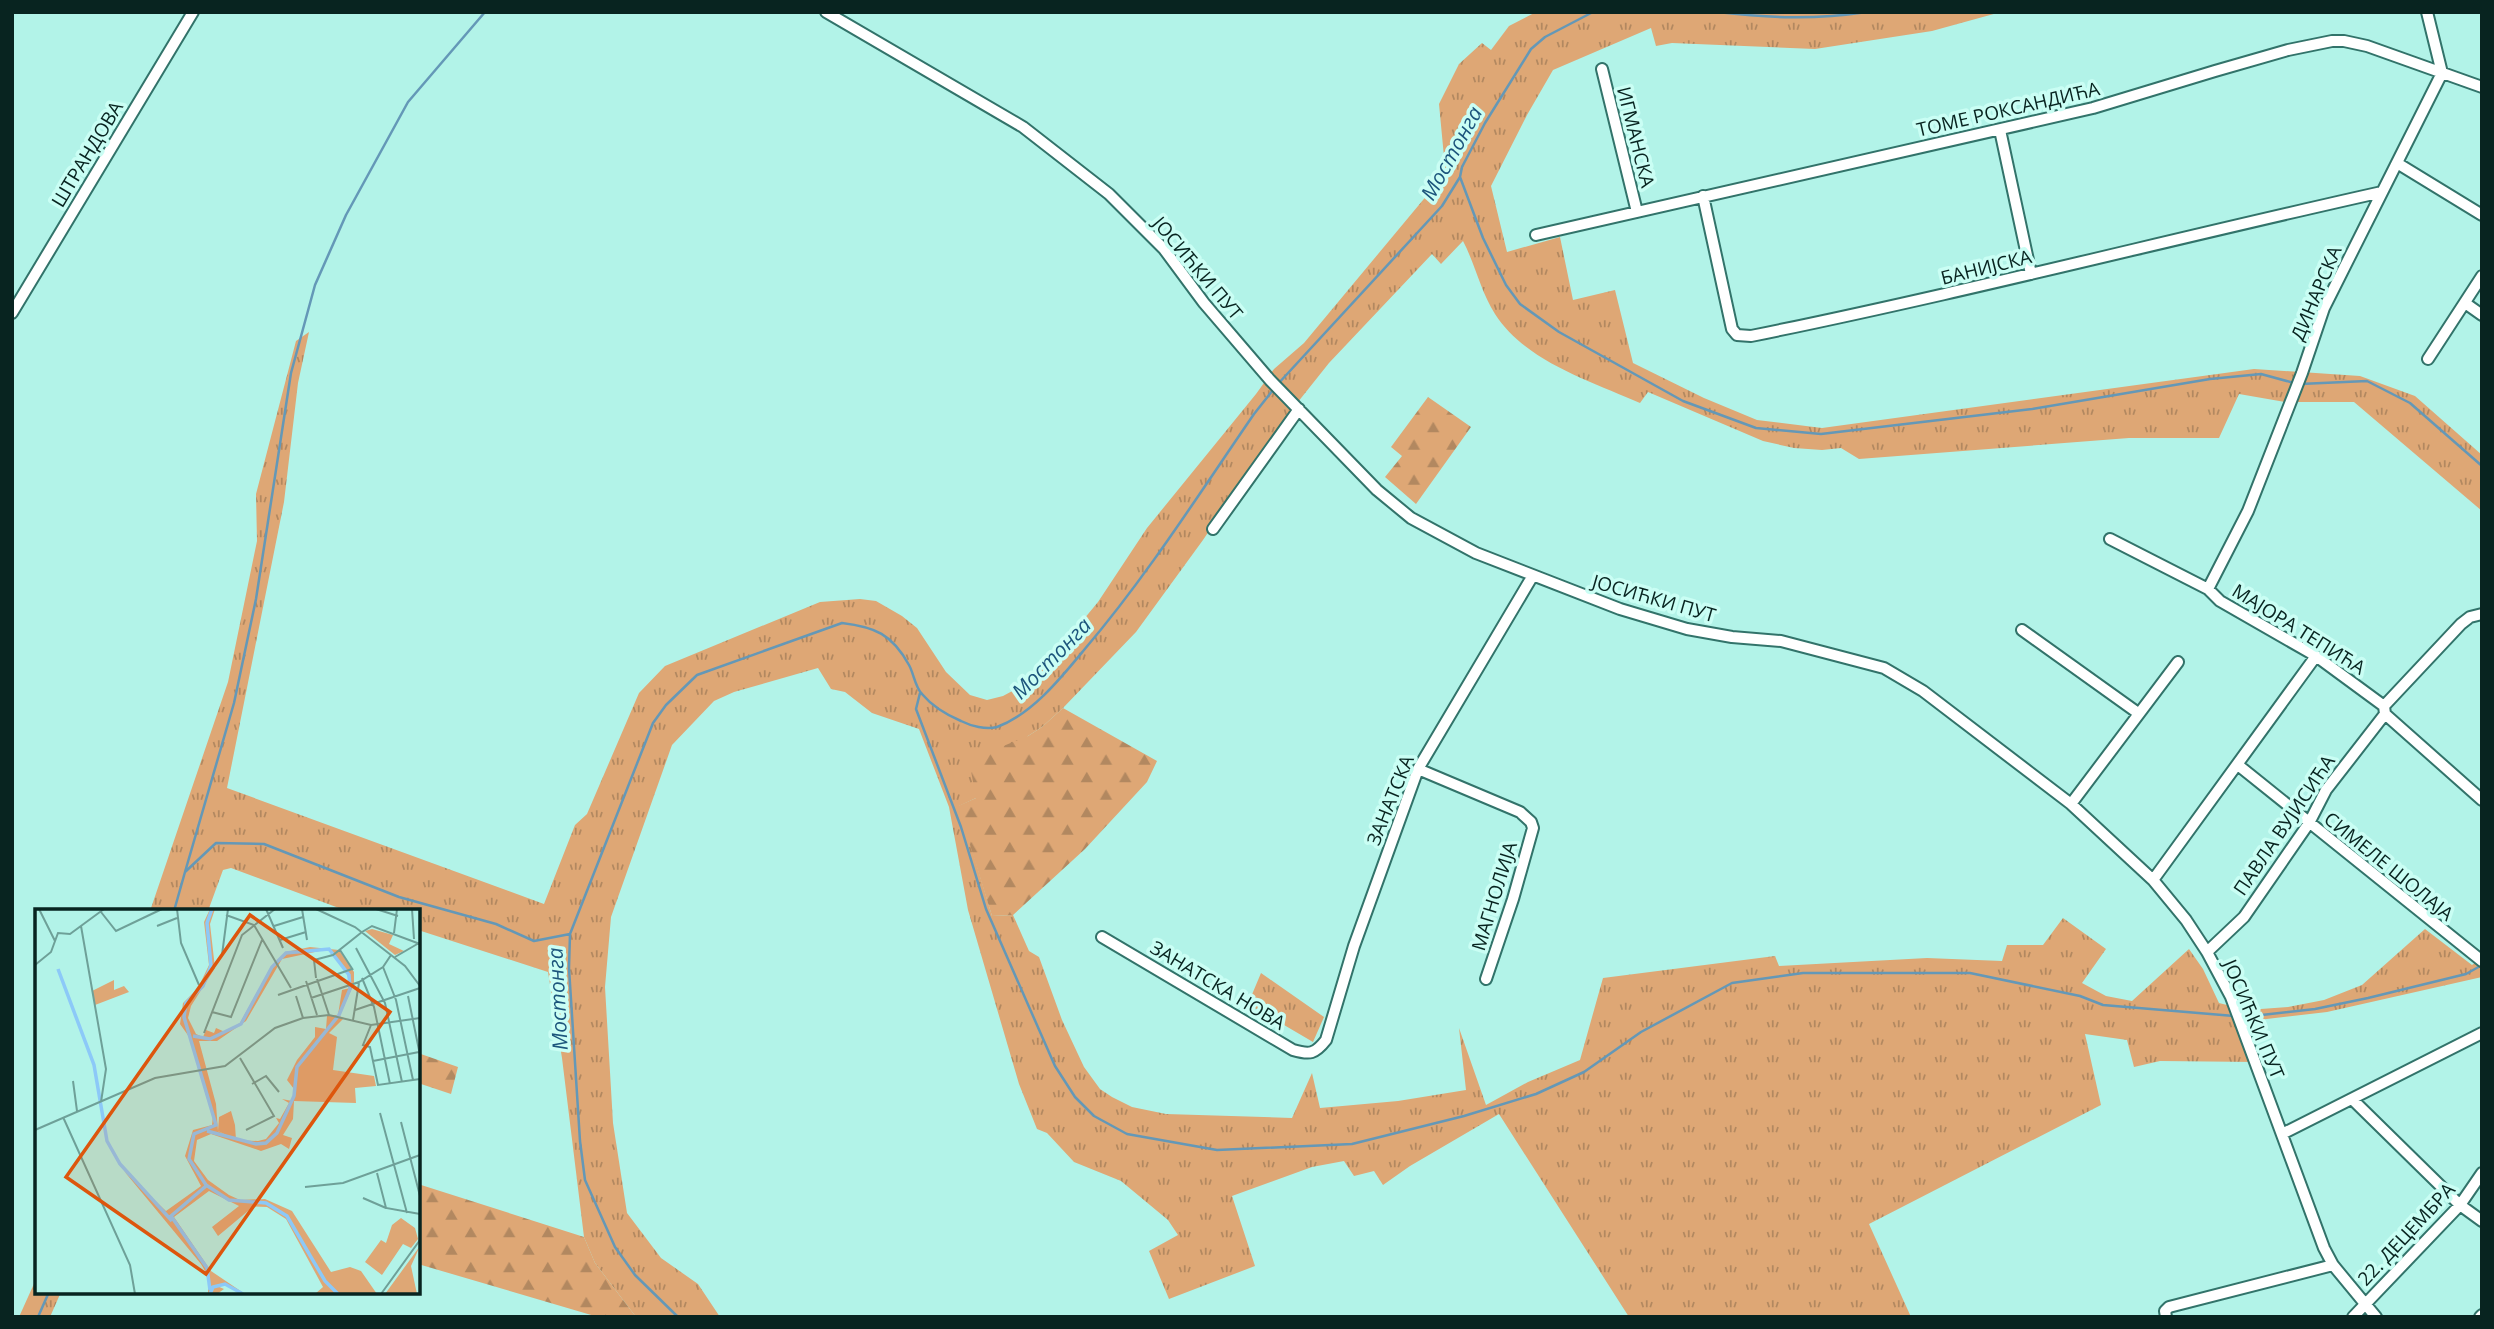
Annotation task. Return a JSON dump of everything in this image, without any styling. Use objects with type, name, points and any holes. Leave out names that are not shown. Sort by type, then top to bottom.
[{"type":"street","name":"ШТРАНДОВА","points":[[12,313],[192,12]]},
{"type":"street","name":"ЈОСИЋКИ ПУТ","points":[[826,12],[1023,127],[1109,194],[1164,249],[1204,303],[1270,380],[1377,490],[1411,518],[1476,553],[1620,610],[1667,624],[1732,637],[1781,641],[1884,668],[1923,691],[2071,804],[2153,880],[2186,920],[2207,952],[2231,997],[2324,1248],[2333,1265],[2376,1317]]},
{"type":"street","points":[[2427,12],[2442,73]]},
{"type":"street","name":"ТОМЕ РОКСАНДИЋА","points":[[1536,235],[2093,108],[2239,64],[2332,41],[2367,46],[2482,87]]},
{"type":"street","name":"ИГМАНСКА","points":[[1602,69],[1637,212]]},
{"type":"street","name":"ДИНАРСКА","points":[[2208,589],[2248,511],[2302,373],[2324,308],[2442,73]]},
{"type":"street","points":[[2000,130],[2031,274]]},
{"type":"street","points":[[2397,163],[2482,215]]},
{"type":"street","name":"БАНИЈСКА","points":[[1703,196],[1732,329],[1737,335],[1751,336],[1892,307],[2382,192]]},
{"type":"street","points":[[2428,359],[2482,276]]},
{"type":"street","points":[[2465,303],[2482,315]]},
{"type":"street","points":[[1213,529],[1296,406]]},
{"type":"street","name":"МАЈОРА ТЕПИЋА","points":[[2110,539],[2208,589],[2220,601],[2316,656],[2385,710],[2482,800]]},
{"type":"street","name":"ЗАНАТСКА","points":[[1317,1052],[1326,1040],[1354,946],[1418,769],[1532,577]]},
{"type":"street","name":"ПАВЛА ВУЈИСИЋА","points":[[2207,952],[2244,917],[2308,823],[2326,790],[2385,710],[2461,624],[2470,617],[2482,614]]},
{"type":"street","points":[[2021,630],[2138,713]]},
{"type":"street","points":[[2153,880],[2316,656]]},
{"type":"street","points":[[2071,804],[2178,662]]},
{"type":"street","name":"СИМЕЛЕ ШОЛАЈА","points":[[2238,765],[2479,959]]},
{"type":"street","name":"МАГНОЛИЈА","points":[[1418,769],[1520,812],[1531,821],[1533,828],[1513,899],[1486,979]]},
{"type":"street","name":"ЗАНАТСКА НОВА","points":[[1102,937],[1293,1049],[1309,1054],[1317,1052]]},
{"type":"street","points":[[2282,1133],[2353,1100],[2482,1033]]},
{"type":"street","points":[[2353,1100],[2460,1205],[2482,1222]]},
{"type":"street","name":"22. ДЕЦЕМБРА","points":[[2353,1317],[2460,1205],[2482,1173]]},
{"type":"street","points":[[2166,1317],[2165,1311],[2169,1307],[2333,1265]]},
{"type":"green space","points":[[1536,12],[2001,12],[1932,31],[1815,49],[1672,43],[1656,46],[1651,28],[1553,70],[1491,186],[1507,252],[1560,237],[1573,300],[1615,290],[1633,363],[1704,398],[1757,420],[1822,428],[2254,369],[2360,376],[2415,396],[2482,455],[2482,511],[2354,402],[2285,402],[2239,394],[2219,438],[2129,438],[1859,459],[1841,448],[1794,448],[1763,441],[1648,392],[1640,403],[1561,368],[1524,345],[1508,331],[1495,314],[1463,241],[1441,264],[1432,254],[1329,363],[1286,417],[1203,540],[1136,632],[1063,708],[1028,736],[976,798],[959,806],[992,916],[1013,915],[1029,951],[1039,957],[1062,1020],[1084,1067],[1100,1089],[1132,1107],[1166,1114],[1292,1118],[1312,1073],[1320,1108],[1398,1101],[1466,1090],[1459,1028],[1486,1105],[1528,1082],[1580,1060],[1603,978],[1775,956],[1779,966],[1927,958],[2002,961],[2007,945],[2043,945],[2063,918],[2106,949],[2082,983],[2106,996],[2132,1001],[2189,949],[2203,969],[2219,1003],[2247,1010],[2288,1007],[2324,1000],[2362,985],[2425,929],[2472,965],[2482,958],[2482,977],[2327,1012],[2241,1022],[2256,1062],[2160,1061],[2134,1067],[2127,1040],[2085,1034],[2101,1105],[1869,1224],[1911,1317],[1629,1317],[1499,1114],[1410,1166],[1383,1185],[1374,1171],[1354,1176],[1344,1161],[1312,1167],[1232,1196],[1255,1266],[1169,1299],[1149,1251],[1178,1235],[1168,1220],[1121,1181],[1074,1162],[1047,1133],[1037,1129],[1019,1084],[968,910],[949,807],[919,729],[872,713],[845,692],[831,689],[818,668],[734,692],[714,701],[672,745],[611,917],[605,987],[613,1123],[627,1213],[661,1258],[698,1284],[720,1317],[636,1317],[595,1263],[584,1237],[562,1058],[548,972],[420,931],[420,909],[342,909],[231,868],[223,870],[209,909],[151,909],[228,682],[257,541],[256,494],[296,341],[309,332],[298,383],[284,502],[227,788],[544,904],[575,825],[587,814],[639,693],[665,666],[820,602],[860,599],[876,601],[917,628],[946,672],[970,695],[987,700],[1003,696],[1046,665],[1098,602],[1147,528],[1274,369],[1304,343],[1428,194],[1441,170],[1444,157],[1439,104],[1459,64],[1482,43],[1491,50],[1509,26]]},
{"type":"green space","points":[[1428,397],[1471,427],[1416,504],[1385,477],[1402,456],[1391,447]]},
{"type":"green space","points":[[1063,708],[1157,761],[1147,782],[1085,849],[1013,915],[992,916],[958,806],[976,798],[969,760],[1028,736]]},
{"type":"green space","points":[[1261,973],[1324,1017],[1313,1042],[1248,1004]]},
{"type":"green space","points":[[420,1054],[458,1067],[451,1094],[420,1084]]},
{"type":"green space","points":[[420,1185],[584,1237],[595,1263],[636,1317],[598,1317],[420,1265]]},
{"type":"green space","points":[[35,1281],[35,1294],[60,1294],[50,1317],[19,1317]]},
{"type":"waterway","points":[[185,872],[234,703],[256,599],[291,373],[315,285],[346,215],[408,102],[485,12]]},
{"type":"waterway","name":"Мостонга","points":[[1277,385],[1442,206],[1460,177],[1462,167],[1485,123],[1531,49],[1545,37],[1593,12]]},
{"type":"waterway","name":"Мостонга","points":[[1717,12],[1792,17],[1867,12]]},
{"type":"waterway","points":[[1460,177],[1483,238],[1506,285],[1520,304],[1559,332],[1683,401],[1756,428],[1821,434],[2032,409],[2210,379],[2261,374],[2294,383]]},
{"type":"waterway","points":[[2300,384],[2367,381],[2410,403],[2482,466]]},
{"type":"waterway","name":"Мостонга","points":[[678,1317],[635,1275],[615,1247],[585,1180],[569,968],[570,934],[653,723],[666,705],[697,675],[842,623],[873,630],[889,639],[903,654],[920,691],[945,713],[983,728],[997,727],[1010,721],[1045,694],[1107,622],[1273,390]]},
{"type":"waterway","points":[[920,693],[916,709],[961,827],[986,909],[1055,1066],[1075,1097],[1094,1116],[1127,1134],[1217,1150],[1352,1144],[1464,1116],[1536,1094],[1584,1072],[1641,1032],[1732,983],[1803,973],[1970,973],[2080,996],[2103,1005],[2234,1016]]},
{"type":"waterway","points":[[175,909],[185,872],[216,843],[264,844],[399,897],[496,924],[534,941],[570,934]]},
{"type":"waterway","points":[[2244,1017],[2315,1009],[2368,998],[2466,974],[2482,965]]},
{"type":"waterway","points":[[38,1317],[48,1294]]}]
